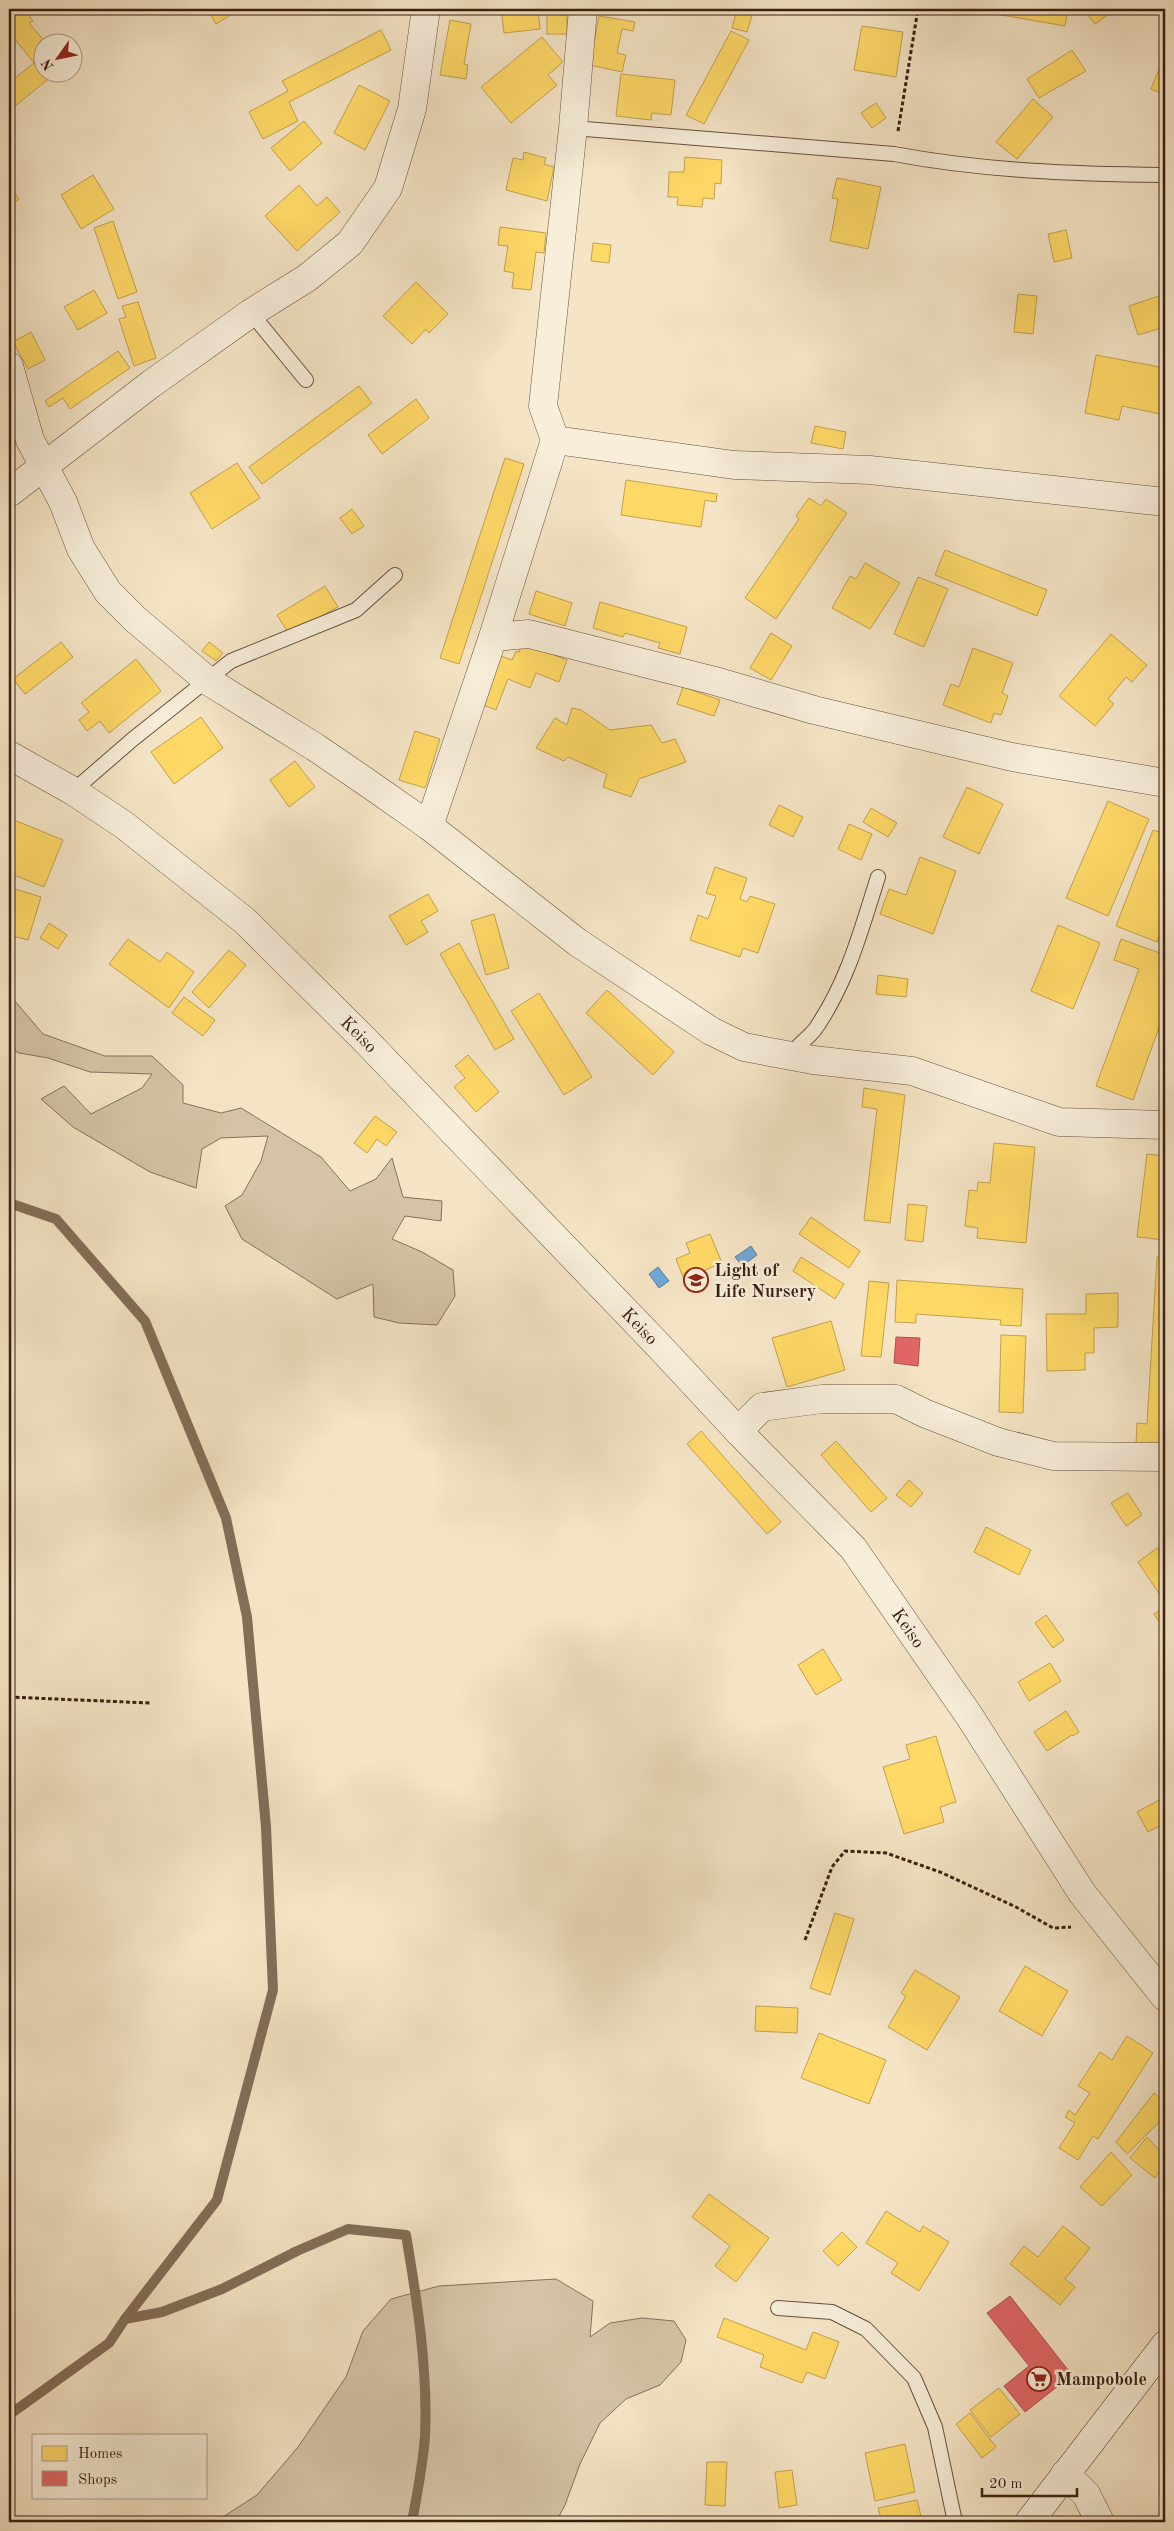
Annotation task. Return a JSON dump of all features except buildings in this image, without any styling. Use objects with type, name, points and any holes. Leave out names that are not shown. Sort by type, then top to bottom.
[{"type":"street","points":[[9,493],[44,465],[251,313],[307,278],[350,242],[388,188],[412,109],[426,9]]},
{"type":"street","points":[[429,826],[493,637],[554,440],[543,406],[573,128],[583,9]]},
{"type":"street","points":[[9,366],[30,440],[63,502],[81,548],[108,592],[135,619],[208,681],[316,747],[429,826],[577,942],[711,1031],[744,1047],[790,1056],[912,1071],[1059,1122],[1165,1124]]},
{"type":"street","points":[[554,440],[734,465],[870,470],[1165,502]]},
{"type":"street","points":[[493,637],[529,634],[714,681],[814,710],[1012,757],[1165,783]]},
{"type":"street","name":"Keiso","points":[[9,755],[73,792],[124,825],[245,921],[364,1039],[659,1346],[738,1431],[853,1548],[970,1717],[1058,1857],[1092,1904],[1165,1997]]},
{"type":"street","points":[[738,1431],[762,1407],[822,1399],[896,1398],[924,1413],[998,1442],[1053,1456],[1165,1457]]},
{"type":"street","points":[[1028,2522],[1165,2345]]},
{"type":"street","points":[[1065,2474],[1086,2494],[1100,2522]]},
{"type":"lane","points":[[573,128],[894,154],[936,162],[1059,174],[1165,175]]},
{"type":"lane","points":[[251,313],[306,380]]},
{"type":"lane","points":[[73,792],[133,739],[231,661],[356,610],[394,575]]},
{"type":"lane","points":[[790,1056],[798,1044],[815,1030],[849,970],[878,877]]},
{"type":"lane","points":[[778,2308],[832,2312],[866,2329],[914,2378],[935,2427],[955,2522]]},
{"type":"path","points":[[894,154],[918,9]]},
{"type":"path","points":[[9,1697],[150,1702]]},
{"type":"path","points":[[805,1940],[832,1866],[845,1851],[886,1853],[940,1872],[1016,1907],[1053,1928],[1070,1929],[1092,1904]]},
{"type":"shaded area","points":[[9,988],[14,1000],[43,1034],[105,1056],[152,1056],[183,1085],[183,1103],[221,1113],[241,1108],[321,1157],[350,1191],[376,1179],[392,1158],[403,1197],[442,1201],[441,1221],[405,1216],[392,1239],[422,1252],[453,1270],[455,1296],[437,1325],[399,1323],[374,1317],[373,1284],[337,1299],[242,1239],[225,1206],[242,1195],[261,1161],[268,1136],[221,1138],[202,1149],[196,1188],[150,1172],[73,1127],[41,1099],[64,1086],[91,1114],[142,1088],[152,1074],[90,1072],[48,1058],[19,1053],[9,1048]]},
{"type":"shaded area","points":[[556,2279],[593,2301],[590,2337],[610,2323],[642,2318],[674,2321],[686,2340],[681,2362],[660,2385],[626,2399],[600,2423],[580,2464],[565,2505],[556,2522],[215,2522],[257,2495],[298,2447],[346,2377],[363,2331],[391,2299],[439,2286]]},
{"type":"waterway","points":[[9,1203],[56,1219],[145,1321],[226,1518],[247,1617],[266,1827],[273,1990],[217,2200],[125,2319]]},
{"type":"waterway","points":[[9,2415],[109,2343],[125,2319],[162,2312],[222,2289],[297,2251],[348,2229],[406,2235],[421,2335],[425,2385],[423,2458],[412,2522]]},
{"type":"place","name":"Light of Life Nursery","points":[[696,1280]]},
{"type":"place","name":"Mampobole","points":[[1039,2379]]}]
